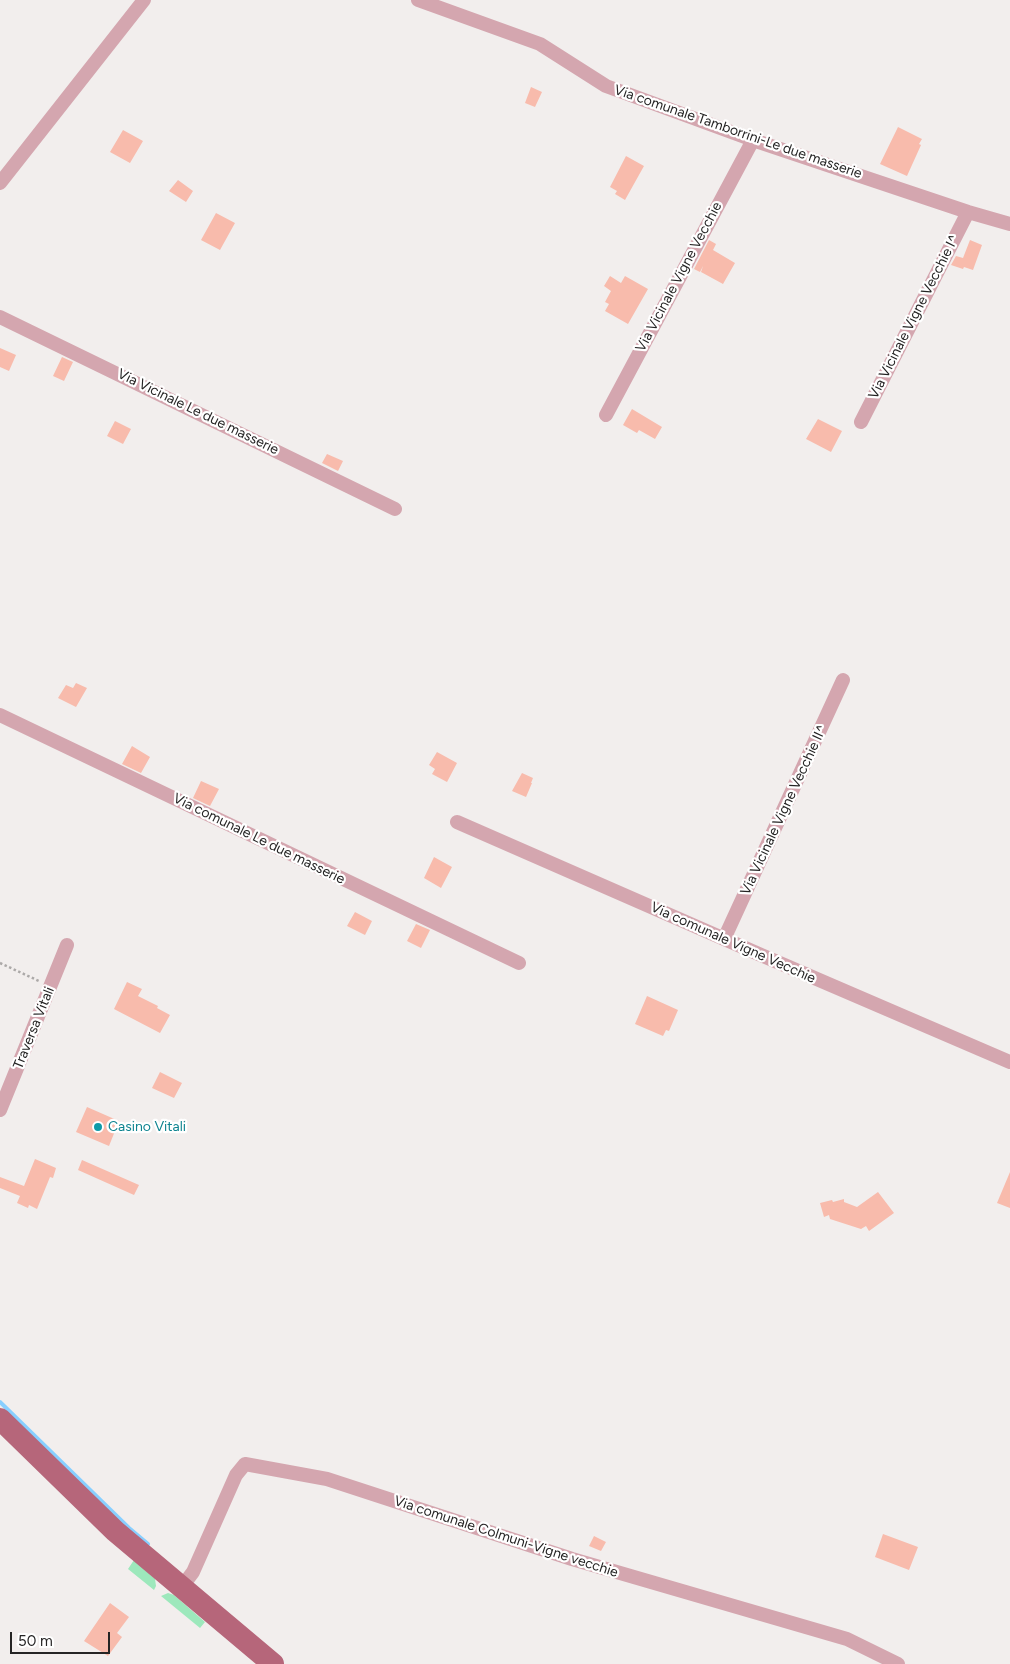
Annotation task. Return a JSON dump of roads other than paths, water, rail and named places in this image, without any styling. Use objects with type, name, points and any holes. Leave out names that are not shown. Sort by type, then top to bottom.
[{"type":"main road","points":[[0,1419],[115,1531],[187,1580],[273,1664]]},
{"type":"street","points":[[0,184],[144,0]]},
{"type":"street","name":"Via comunale Tamborrini-Le due masserie","points":[[418,0],[540,44],[606,86],[753,140],[968,212],[1010,224]]},
{"type":"street","name":"Via Vicinale Vigne Vecchie","points":[[606,415],[753,140]]},
{"type":"street","name":"Via Vicinale Vigne Vecchie I^","points":[[861,422],[968,212]]},
{"type":"street","name":"Via Vicinale Le due masserie","points":[[0,317],[395,509]]},
{"type":"street","name":"Via Vicinale Vigne Vecchie II^","points":[[724,939],[843,680]]},
{"type":"street","name":"Via comunale Le due masserie","points":[[0,715],[519,963]]},
{"type":"street","name":"Via comunale Vigne Vecchie","points":[[457,822],[1010,1062]]},
{"type":"street","name":"Traversa Vitali","points":[[0,1110],[52,986],[67,945]]},
{"type":"street","name":"Via comunale Colmuni-Vigne vecchie","points":[[187,1580],[236,1475],[245,1464],[327,1479],[572,1559],[847,1639],[898,1664]]},
{"type":"waterway","points":[[0,1402],[129,1528],[148,1544]]},
{"type":"place","name":"Casino Vitali","points":[[98,1127]]}]
